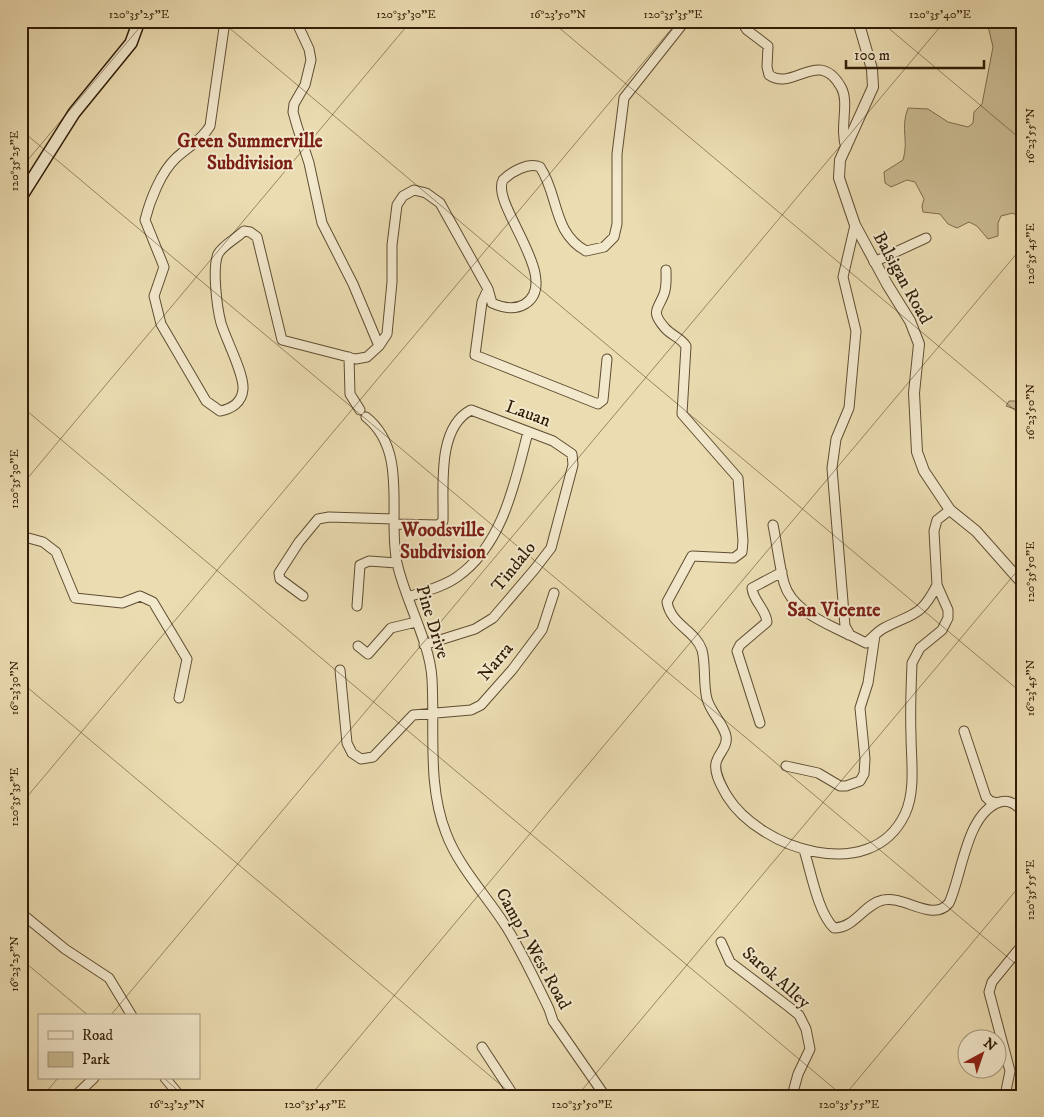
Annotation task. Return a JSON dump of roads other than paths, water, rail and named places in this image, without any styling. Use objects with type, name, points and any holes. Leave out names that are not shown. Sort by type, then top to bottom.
[{"type":"main road","points":[[21,198],[74,113],[131,44],[139,21]]},
{"type":"street","points":[[225,21],[210,126],[205,135],[175,159],[153,196],[144,220],[164,267],[154,296],[161,324],[206,402],[220,411],[230,409],[238,402],[243,389],[235,359],[221,323],[215,268],[221,250],[244,231],[250,232],[257,237],[282,340],[356,359],[367,356],[379,346],[388,330],[392,282],[392,245],[397,206],[403,196],[414,190],[426,192],[440,203],[488,289],[492,303],[509,308],[524,305],[534,294],[537,282],[530,259],[501,189],[501,184],[506,177],[525,167],[536,165],[543,172],[562,224],[571,242],[586,251],[604,247],[614,237],[619,208],[617,154],[624,98],[684,21]]},
{"type":"street","points":[[296,21],[309,49],[311,60],[305,85],[294,104],[293,112],[309,164],[322,223],[353,284],[379,346]]},
{"type":"street","points":[[741,21],[747,30],[768,46],[767,67],[769,76],[774,79],[785,79],[816,69],[826,72],[837,80],[845,96],[842,126],[846,148]]},
{"type":"street","name":"Balsigan Road","points":[[858,21],[872,69],[873,87],[840,160],[838,178],[854,225],[874,262],[910,320],[919,344],[914,393],[917,452],[924,471],[950,510],[972,527],[1023,584]]},
{"type":"street","points":[[850,635],[845,626],[840,594],[840,544],[834,508],[832,468],[836,439],[849,408],[856,331],[843,277],[854,225]]},
{"type":"street","points":[[874,262],[926,238]]},
{"type":"street","points":[[666,270],[664,295],[655,308],[656,317],[666,330],[681,339],[686,346],[682,414],[738,478],[743,541],[742,552],[734,558],[692,556],[667,602],[669,611],[676,622],[701,649],[707,700],[726,735],[727,742],[716,765],[716,774],[727,796],[740,812],[777,839],[804,850],[833,854],[853,853],[881,840],[897,826],[905,813],[911,783],[912,663],[920,648],[942,630],[948,618],[948,610],[938,585],[934,524],[941,515],[950,510]]},
{"type":"street","points":[[488,289],[482,302],[475,355],[598,404],[603,400],[607,359]]},
{"type":"street","name":"Pine Drive","points":[[349,357],[350,394],[363,414],[376,425],[388,446],[395,498],[397,563],[424,645],[432,678],[431,712],[439,815]]},
{"type":"street","name":"Lauan","points":[[395,522],[438,525],[443,521],[444,462],[453,430],[465,413],[471,410],[562,445],[572,454],[574,460]]},
{"type":"street","points":[[408,597],[438,587],[457,578],[474,564],[492,539],[514,487],[528,432]]},
{"type":"street","name":"Tindalo","points":[[424,645],[475,629],[493,618],[534,570],[551,548],[574,460]]},
{"type":"street","points":[[303,596],[280,579],[279,573],[299,542],[318,519],[395,522]]},
{"type":"street","points":[[773,525],[784,584],[798,604],[811,615],[859,641],[866,643],[882,629],[915,616],[929,602],[938,585]]},
{"type":"street","points":[[21,536],[43,542],[56,552],[73,594],[77,599],[122,603],[140,596],[153,602],[187,659],[179,698]]},
{"type":"street","points":[[357,606],[360,565],[369,561],[397,563]]},
{"type":"street","points":[[760,723],[737,651],[744,641],[767,622],[766,615],[752,593],[752,588],[782,572]]},
{"type":"street","name":"Narra","points":[[340,670],[347,743],[352,753],[361,759],[373,757],[413,715],[471,710],[482,705],[512,670],[542,630],[554,593]]},
{"type":"street","points":[[358,646],[368,654],[392,628],[416,622]]},
{"type":"street","points":[[786,766],[818,773],[840,786],[860,781],[864,774],[865,759],[860,708],[868,683],[875,635]]},
{"type":"street","points":[[964,731],[986,797],[990,801],[998,803],[1011,802],[1023,812]]},
{"type":"street","points":[[804,850],[823,911],[828,922],[834,928],[849,925],[859,914],[882,900],[894,900],[930,910],[941,910],[951,898],[965,849],[974,829],[986,812],[998,803]]},
{"type":"street","name":"Camp 7 West Road","points":[[439,815],[446,836],[458,857],[508,929],[553,1021],[605,1096]]},
{"type":"street","points":[[21,914],[65,949],[109,978],[131,1014]]},
{"type":"street","name":"Sarok Alley","points":[[721,942],[730,962],[799,1015],[806,1029],[810,1049],[798,1074],[792,1096]]},
{"type":"street","points":[[1005,1096],[1010,1071],[989,992],[992,982],[1023,944]]},
{"type":"street","points":[[482,1047],[514,1096]]},
{"type":"street","points":[[75,1096],[92,1080]]},
{"type":"street","points":[[167,1080],[180,1096]]},
{"type":"district","name":"Green Summerville Subdivision","points":[[250,152]]},
{"type":"district","name":"Woodsville Subdivision","points":[[443,541]]},
{"type":"district","name":"San Vicente","points":[[834,610]]}]
